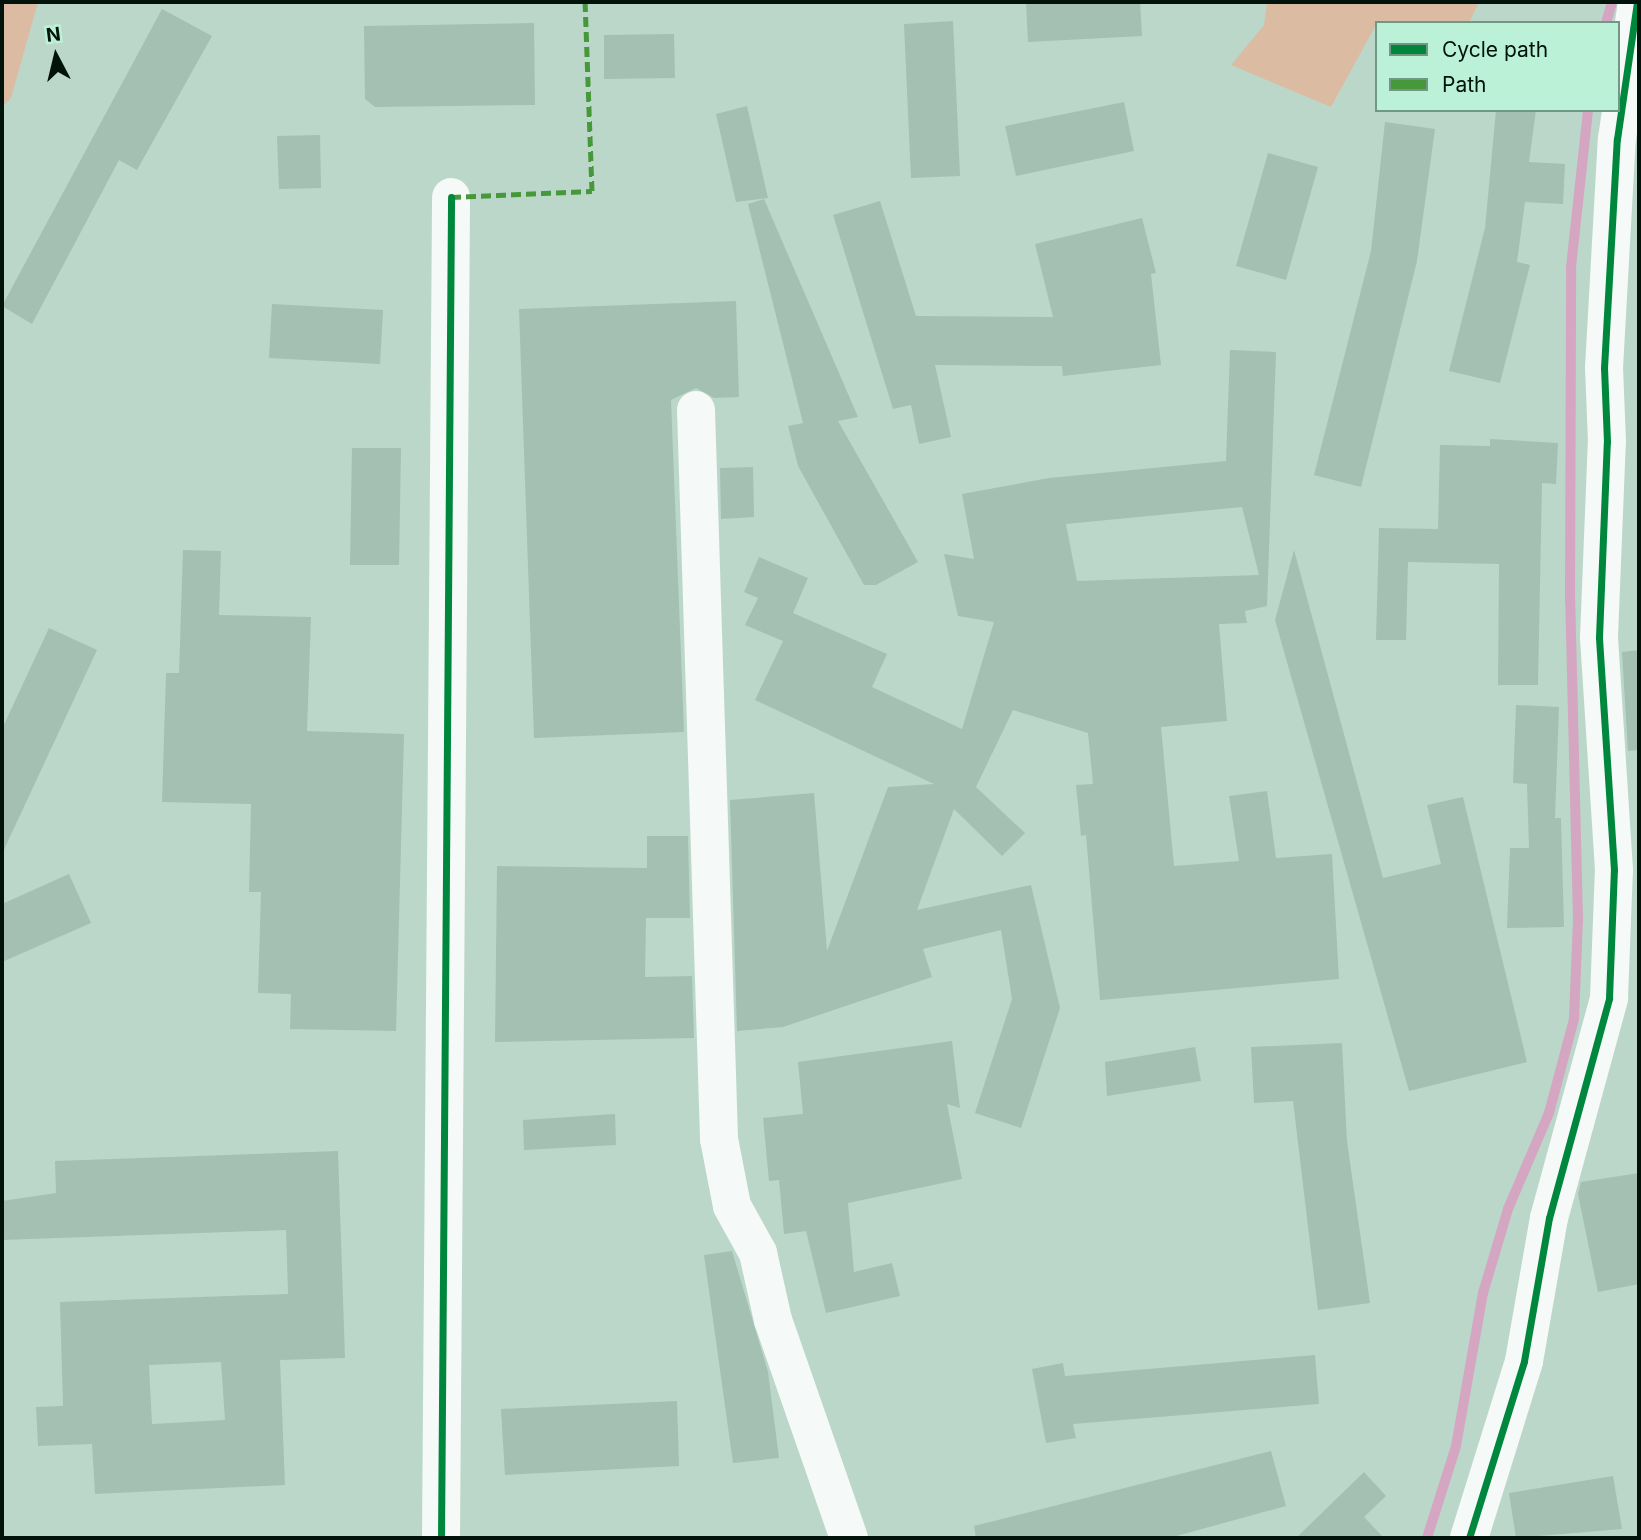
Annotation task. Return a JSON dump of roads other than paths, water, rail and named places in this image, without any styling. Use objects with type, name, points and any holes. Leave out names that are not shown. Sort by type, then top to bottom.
[{"type":"street","points":[[1469,1538],[1524,1361],[1549,1218],[1611,987],[1614,870],[1599,637],[1607,442],[1604,368],[1617,139],[1637,2]]},
{"type":"street","points":[[441,1538],[451,197]]},
{"type":"street","points":[[696,410],[719,1139],[732,1206],[758,1253],[774,1320],[849,1538]]},
{"type":"waterway","points":[[1607,21],[1612,2]]},
{"type":"waterway","points":[[1427,1538],[1456,1446],[1483,1293],[1508,1209],[1549,1113],[1574,1019],[1578,920],[1570,601],[1571,267],[1588,112]]}]
